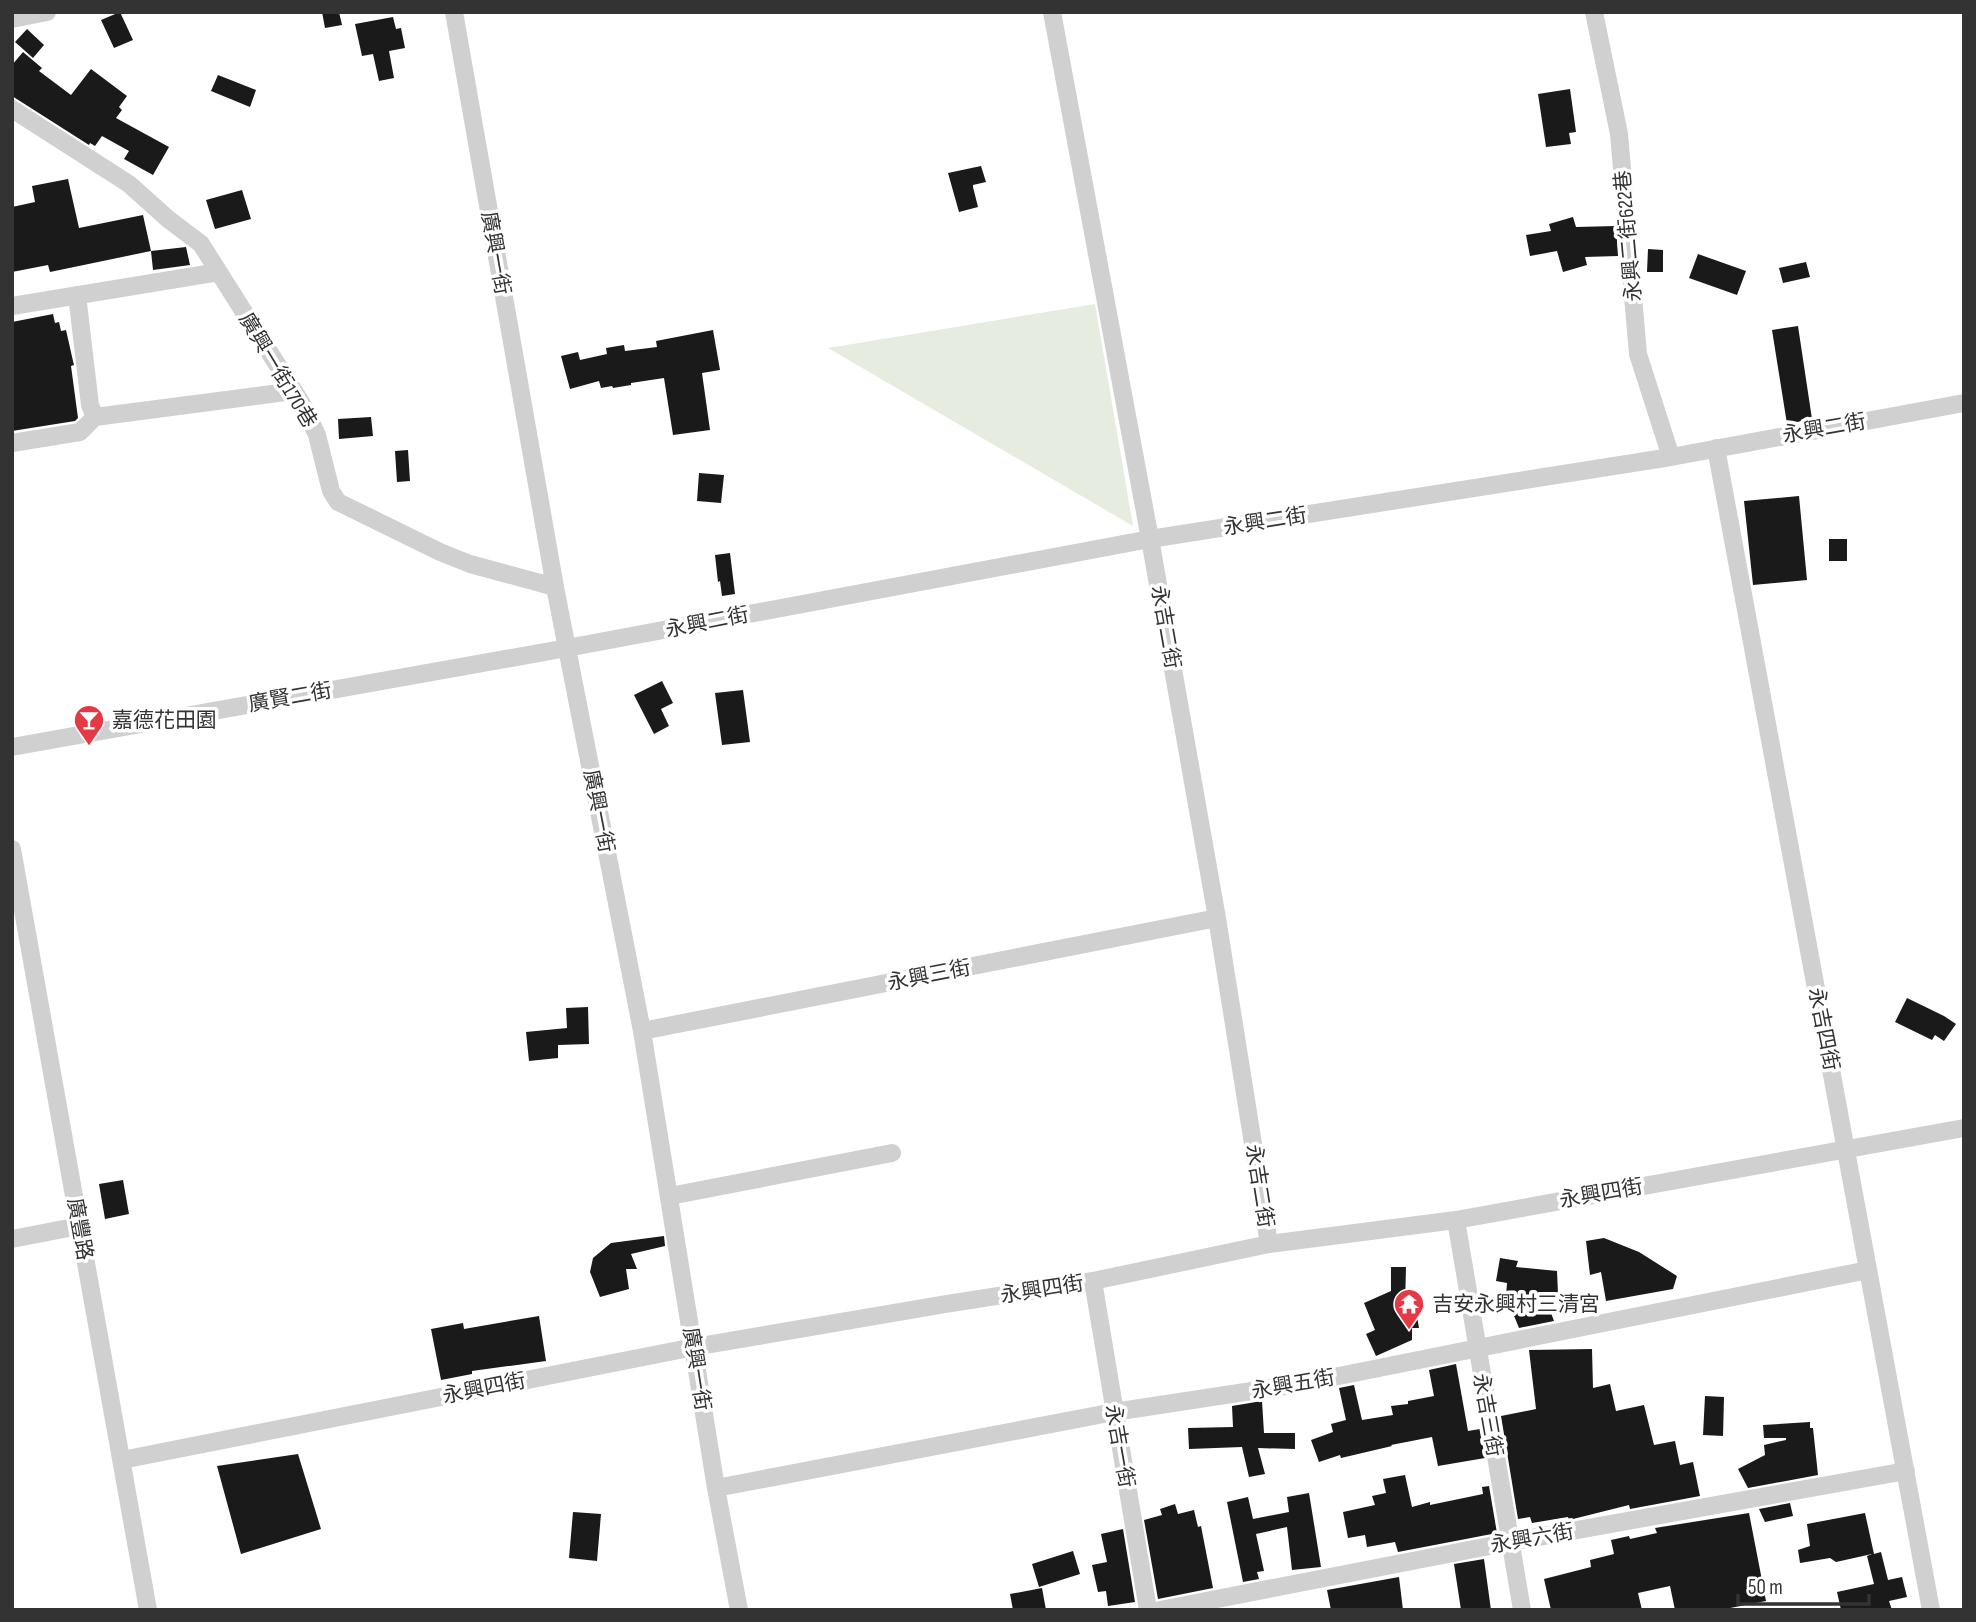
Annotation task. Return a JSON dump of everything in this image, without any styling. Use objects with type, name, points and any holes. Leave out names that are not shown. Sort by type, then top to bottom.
[{"type":"street","points":[[12,19],[47,12]]},
{"type":"street","name":"廣興一街","points":[[454,12],[555,587],[642,1031],[716,1488],[739,1610]]},
{"type":"street","name":"永吉二街","points":[[1052,12],[1217,918],[1269,1244]]},
{"type":"street","name":"永興二街622巷","points":[[1594,12],[1619,134],[1638,354],[1671,457]]},
{"type":"street","name":"廣興一街170巷","points":[[12,109],[129,184],[201,244],[304,407],[317,435],[326,480],[338,502],[470,564],[555,587]]},
{"type":"street","points":[[12,306],[219,272]]},
{"type":"street","points":[[77,295],[90,405],[95,417]]},
{"type":"street","points":[[12,443],[80,432],[95,417],[294,391]]},
{"type":"street","name":"永興二街","points":[[567,648],[1150,539],[1671,457],[1964,403]]},
{"type":"street","name":"永吉四街","points":[[1716,448],[1931,1610]]},
{"type":"street","name":"廣賢二街","points":[[12,747],[567,648]]},
{"type":"street","name":"廣豐路","points":[[12,849],[148,1610]]},
{"type":"street","name":"永興三街","points":[[642,1031],[1217,918]]},
{"type":"street","name":"永興四街","points":[[122,1460],[694,1346],[1093,1281],[1269,1244],[1456,1220],[1964,1128]]},
{"type":"street","points":[[670,1196],[892,1153]]},
{"type":"street","name":"永吉三街","points":[[1456,1220],[1522,1610]]},
{"type":"street","points":[[12,1240],[79,1226]]},
{"type":"street","name":"永興五街","points":[[716,1488],[1114,1412],[1304,1383],[1868,1270]]},
{"type":"street","name":"永吉一街","points":[[1093,1281],[1148,1610]]},
{"type":"street","name":"永興六街","points":[[1160,1610],[1510,1542],[1906,1471]]},
{"type":"shaded area","points":[[1095,304],[1133,526],[828,348]]},
{"type":"building","points":[[120,12],[133,40],[114,48],[101,20]]},
{"type":"building","points":[[322,12],[339,12],[342,25],[325,28]]},
{"type":"building","points":[[393,17],[396,29],[401,28],[405,48],[389,51],[394,78],[379,81],[373,54],[362,56],[355,24]]},
{"type":"building","points":[[27,29],[44,45],[33,58],[15,42]]},
{"type":"building","points":[[23,52],[42,68],[39,71],[71,95],[91,69],[127,96],[119,107],[122,110],[116,118],[169,147],[153,175],[124,159],[129,151],[102,136],[95,146],[90,143],[89,145],[12,96],[12,65]]},
{"type":"building","points":[[218,75],[256,90],[250,107],[211,91]]},
{"type":"building","points":[[1570,89],[1576,132],[1569,133],[1571,144],[1546,147],[1538,94]]},
{"type":"building","points":[[981,166],[986,182],[973,185],[978,207],[959,212],[948,173]]},
{"type":"building","points":[[68,179],[79,228],[143,215],[151,251],[50,272],[48,265],[12,272],[12,207],[35,202],[32,186]]},
{"type":"building","points":[[242,190],[251,219],[215,229],[206,200]]},
{"type":"building","points":[[1573,217],[1576,227],[1616,226],[1618,256],[1585,257],[1587,265],[1563,272],[1557,251],[1530,256],[1526,235],[1551,231],[1549,224]]},
{"type":"building","points":[[186,247],[190,265],[153,270],[151,251]]},
{"type":"building","points":[[1648,249],[1663,250],[1663,272],[1647,272]]},
{"type":"building","points":[[1698,254],[1746,271],[1737,295],[1689,278]]},
{"type":"building","points":[[1806,262],[1810,277],[1783,283],[1779,268]]},
{"type":"building","points":[[53,314],[61,331],[66,330],[74,365],[71,366],[78,418],[75,421],[12,431],[12,322]]},
{"type":"building","points":[[1798,326],[1812,419],[1787,424],[1772,330]]},
{"type":"building","points":[[713,330],[720,370],[702,373],[710,430],[673,435],[664,378],[613,388],[601,388],[599,381],[570,389],[561,356],[578,352],[580,360],[607,354],[606,348],[624,345],[625,351],[657,347],[656,341]]},
{"type":"building","points":[[371,417],[373,436],[339,439],[338,419]]},
{"type":"building","points":[[408,450],[410,481],[397,482],[395,451]]},
{"type":"building","points":[[699,473],[724,475],[721,503],[697,501]]},
{"type":"building","points":[[1799,496],[1807,580],[1753,585],[1744,501]]},
{"type":"building","points":[[1829,539],[1847,539],[1847,561],[1829,561]]},
{"type":"building","points":[[730,553],[735,594],[722,596],[715,555]]},
{"type":"building","points":[[662,681],[673,703],[661,709],[669,726],[654,734],[634,695]]},
{"type":"building","points":[[743,690],[750,742],[722,745],[715,693]]},
{"type":"building","points":[[1907,998],[1956,1024],[1944,1041],[1935,1035],[1932,1040],[1895,1022]]},
{"type":"building","points":[[588,1007],[589,1044],[558,1045],[558,1058],[529,1061],[526,1032],[567,1028],[566,1008]]},
{"type":"building","points":[[123,1180],[129,1214],[105,1219],[99,1184]]},
{"type":"building","points":[[664,1236],[665,1246],[631,1254],[637,1269],[626,1269],[629,1289],[600,1297],[590,1272],[593,1258],[611,1243]]},
{"type":"building","points":[[1604,1238],[1639,1252],[1677,1276],[1673,1289],[1606,1301],[1601,1272],[1590,1275],[1586,1241]]},
{"type":"building","points":[[1500,1258],[1518,1261],[1516,1267],[1557,1271],[1558,1294],[1547,1302],[1554,1321],[1519,1328],[1506,1296],[1507,1283],[1496,1281]]},
{"type":"building","points":[[1391,1267],[1406,1267],[1405,1306],[1415,1305],[1419,1328],[1412,1328],[1412,1340],[1376,1356],[1366,1334],[1375,1330],[1364,1303],[1391,1291]]},
{"type":"building","points":[[539,1316],[546,1361],[472,1371],[472,1374],[441,1380],[431,1329],[463,1323],[464,1329]]},
{"type":"building","points":[[1592,1349],[1593,1388],[1610,1384],[1616,1411],[1644,1405],[1654,1445],[1675,1441],[1680,1465],[1693,1462],[1700,1496],[1630,1509],[1629,1505],[1569,1520],[1568,1517],[1532,1523],[1530,1517],[1518,1519],[1501,1416],[1536,1409],[1529,1350]]},
{"type":"building","points":[[1456,1364],[1468,1431],[1480,1429],[1485,1458],[1438,1466],[1432,1437],[1341,1458],[1340,1455],[1319,1462],[1311,1440],[1333,1432],[1331,1424],[1346,1420],[1339,1388],[1354,1385],[1362,1420],[1393,1415],[1391,1406],[1434,1396],[1429,1370]]},
{"type":"building","points":[[1705,1396],[1724,1397],[1723,1436],[1703,1435]]},
{"type":"building","points":[[1262,1401],[1264,1433],[1295,1433],[1295,1449],[1258,1448],[1265,1474],[1249,1477],[1242,1447],[1189,1449],[1188,1428],[1233,1427],[1232,1406]]},
{"type":"building","points":[[1810,1422],[1818,1475],[1748,1488],[1738,1469],[1765,1455],[1764,1445],[1786,1440],[1764,1438],[1763,1425]]},
{"type":"building","points":[[298,1454],[321,1529],[241,1554],[217,1466]]},
{"type":"building","points":[[1405,1475],[1412,1507],[1483,1494],[1482,1487],[1489,1486],[1497,1533],[1398,1552],[1395,1542],[1367,1547],[1365,1535],[1348,1538],[1343,1512],[1375,1505],[1372,1496],[1386,1493],[1383,1479]]},
{"type":"building","points":[[1309,1493],[1321,1567],[1292,1570],[1287,1527],[1256,1534],[1264,1571],[1257,1572],[1259,1579],[1243,1582],[1227,1502],[1248,1497],[1253,1519],[1289,1512],[1287,1497]]},
{"type":"building","points":[[1790,1503],[1793,1516],[1765,1522],[1759,1509]]},
{"type":"building","points":[[1175,1504],[1178,1514],[1194,1510],[1198,1527],[1201,1526],[1213,1588],[1158,1599],[1144,1520],[1162,1515],[1160,1509]]},
{"type":"building","points":[[573,1512],[601,1514],[597,1561],[569,1558]]},
{"type":"building","points":[[1749,1513],[1766,1601],[1720,1610],[1675,1610],[1670,1586],[1638,1593],[1642,1610],[1551,1610],[1544,1579],[1591,1567],[1590,1560],[1614,1554],[1611,1540],[1657,1533],[1655,1528]]},
{"type":"building","points":[[1865,1513],[1874,1554],[1881,1552],[1888,1580],[1902,1577],[1907,1597],[1889,1601],[1892,1610],[1841,1610],[1837,1592],[1874,1584],[1867,1556],[1872,1554],[1836,1562],[1830,1558],[1800,1563],[1798,1550],[1810,1546],[1807,1524]]},
{"type":"building","points":[[1123,1529],[1135,1602],[1108,1606],[1106,1591],[1098,1592],[1092,1565],[1107,1562],[1101,1534]]},
{"type":"building","points":[[1073,1551],[1080,1574],[1039,1587],[1032,1564]]},
{"type":"building","points":[[1484,1559],[1491,1610],[1461,1610],[1454,1564]]},
{"type":"building","points":[[1399,1577],[1403,1610],[1331,1610],[1327,1590]]},
{"type":"building","points":[[1042,1588],[1046,1610],[1013,1610],[1010,1594]]},
{"type":"place","name":"嘉德花田園","points":[[89,747]]},
{"type":"place","name":"吉安永興村三清宮","points":[[1409,1331]]}]
